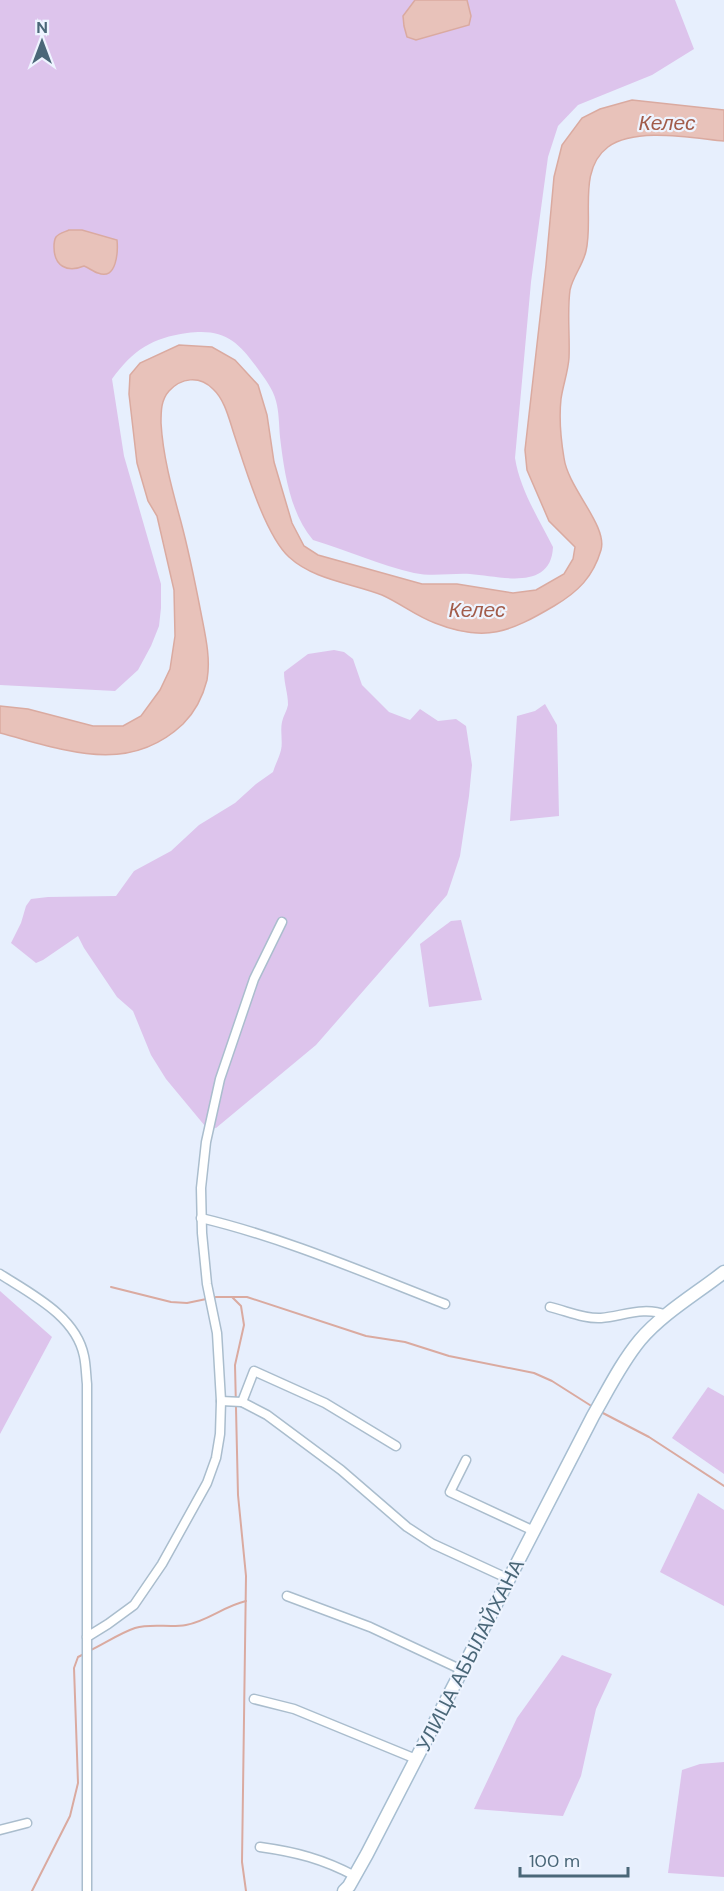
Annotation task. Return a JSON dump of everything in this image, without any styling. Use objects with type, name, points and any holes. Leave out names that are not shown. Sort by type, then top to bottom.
[{"type":"main road","name":"УЛИЦА АБЫЛАЙХАНА","points":[[344,1891],[355,1876],[593,1416],[624,1362],[641,1339],[666,1315],[724,1272]]},
{"type":"street","points":[[87,1637],[134,1605],[162,1564],[207,1483],[216,1458],[220,1434],[221,1401],[217,1333],[207,1284],[201,1218],[201,1188],[206,1142],[220,1079],[254,979],[282,922]]},
{"type":"street","points":[[201,1218],[243,1228],[316,1253],[445,1304]]},
{"type":"street","points":[[0,1274],[48,1304],[66,1323],[84,1354],[87,1384],[87,1891]]},
{"type":"street","points":[[550,1307],[585,1317],[600,1318],[648,1310],[666,1315]]},
{"type":"street","points":[[242,1402],[254,1371],[325,1403],[396,1446]]},
{"type":"street","points":[[221,1401],[242,1402],[267,1415],[341,1470],[407,1527],[433,1544],[509,1579]]},
{"type":"street","points":[[466,1460],[450,1492],[534,1531]]},
{"type":"street","points":[[287,1596],[370,1627],[462,1670]]},
{"type":"street","points":[[254,1699],[294,1709],[416,1759]]},
{"type":"street","points":[[0,1830],[27,1823]]},
{"type":"street","points":[[260,1847],[294,1852],[331,1863],[355,1876]]},
{"type":"shaded area","points":[[0,0],[675,0],[694,49],[652,75],[578,105],[558,126],[548,157],[531,282],[515,458],[526,493],[553,547],[550,561],[543,570],[534,576],[522,578],[470,574],[421,574],[389,566],[313,540],[299,517],[289,491],[277,405],[266,380],[244,351],[229,339],[200,332],[175,335],[144,347],[128,360],[112,379],[124,456],[161,584],[159,626],[151,646],[138,670],[115,691],[0,685]]},
{"type":"shaded area","points":[[334,650],[344,652],[353,659],[362,685],[389,712],[410,720],[420,709],[438,721],[456,719],[466,726],[472,765],[460,856],[447,895],[316,1045],[216,1128],[205,1126],[166,1079],[151,1055],[133,1011],[117,997],[78,936],[36,963],[11,943],[31,899],[116,896],[134,871],[171,851],[199,825],[235,803],[273,772],[281,750],[282,722],[288,705],[284,672],[308,654]]},
{"type":"shaded area","points":[[545,704],[557,725],[559,816],[510,821],[517,716],[535,711]]},
{"type":"shaded area","points":[[461,920],[482,1000],[429,1007],[420,944],[451,921]]},
{"type":"shaded area","points":[[0,1291],[52,1337],[0,1434]]},
{"type":"shaded area","points":[[708,1387],[724,1396],[724,1474],[672,1438]]},
{"type":"shaded area","points":[[698,1493],[724,1510],[724,1606],[660,1572]]},
{"type":"shaded area","points":[[562,1655],[612,1674],[596,1709],[581,1776],[563,1816],[474,1809],[517,1718]]},
{"type":"shaded area","points":[[724,1762],[724,1877],[668,1873],[682,1770],[700,1764]]},
{"type":"water","points":[[415,0],[467,0],[471,16],[469,25],[416,40],[407,37],[403,16]]},
{"type":"water","name":"Келес","points":[[632,100],[724,110],[724,141],[664,135],[633,137],[608,147],[598,157],[593,168],[588,195],[586,251],[570,290],[569,358],[560,406],[562,444],[567,470],[602,540],[598,560],[584,583],[554,606],[524,622],[497,632],[483,633],[453,629],[428,620],[382,595],[310,571],[289,557],[272,533],[257,500],[221,399],[213,389],[202,382],[185,381],[166,394],[162,406],[161,423],[166,461],[199,601],[207,646],[207,680],[198,703],[183,724],[162,740],[140,750],[118,754],[72,751],[0,733],[0,706],[28,709],[93,726],[123,726],[141,716],[160,690],[170,669],[175,636],[174,590],[157,516],[148,501],[137,463],[129,394],[130,375],[140,363],[179,345],[212,347],[235,360],[258,385],[267,415],[274,462],[292,523],[304,546],[318,555],[422,584],[457,584],[513,593],[536,590],[564,574],[573,559],[575,547],[549,521],[527,470],[525,450],[554,177],[562,145],[582,118],[600,109]]},
{"type":"water","points":[[69,230],[82,230],[117,240],[113,269],[104,274],[84,266],[72,269],[59,263],[56,259],[54,240],[59,234]]},
{"type":"waterway","points":[[111,1287],[171,1302],[187,1303],[216,1297],[247,1297],[366,1336],[405,1342],[449,1356],[534,1373],[552,1381],[593,1407]]},
{"type":"waterway","points":[[232,1297],[241,1306],[244,1325],[235,1365],[238,1495],[246,1576],[242,1862],[246,1891]]},
{"type":"waterway","points":[[601,1412],[649,1437],[724,1486]]},
{"type":"waterway","points":[[89,1651],[135,1628],[186,1625],[246,1601]]},
{"type":"waterway","points":[[32,1891],[70,1816],[78,1783],[74,1668],[78,1657],[84,1654]]}]
